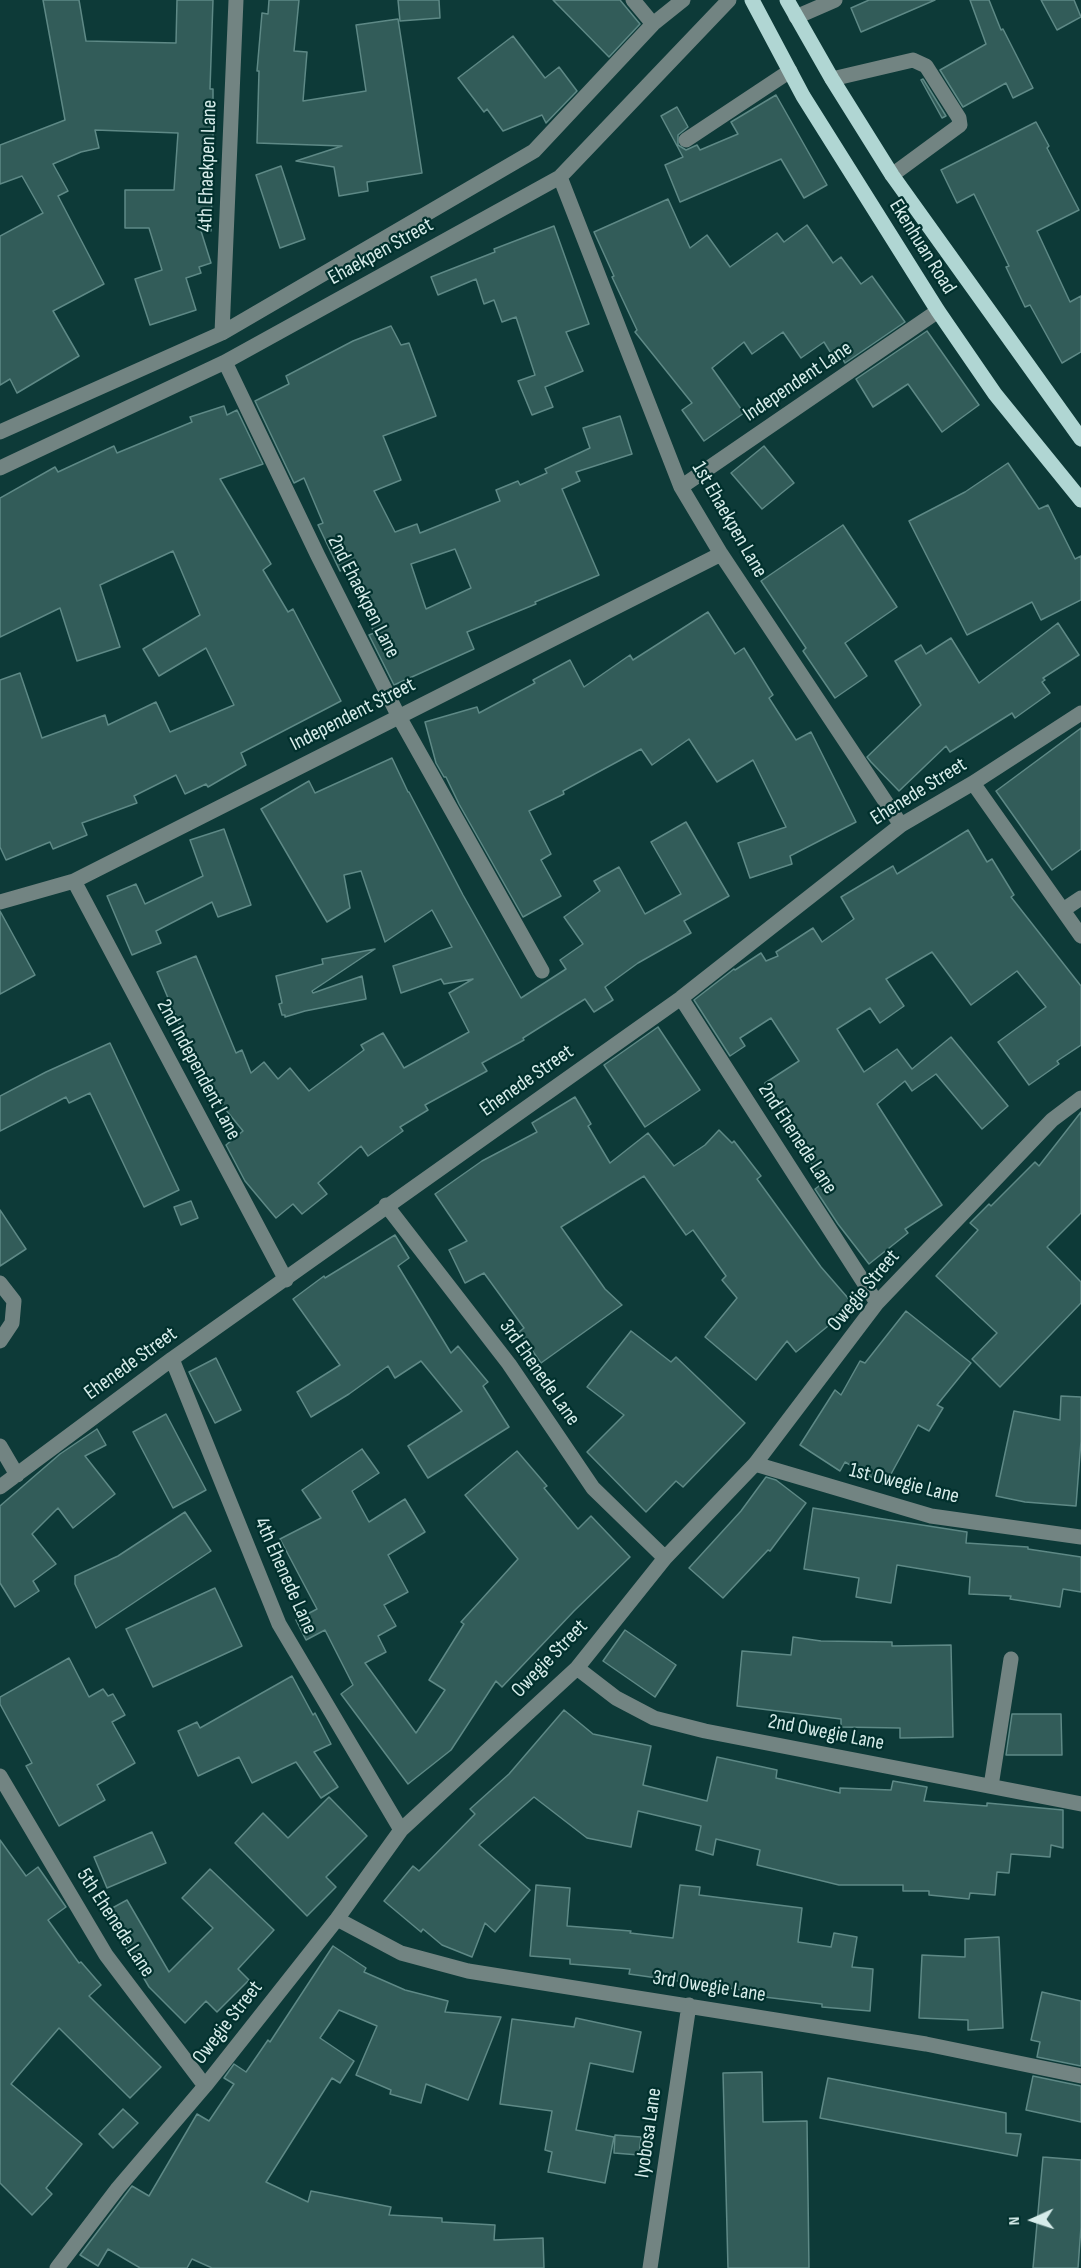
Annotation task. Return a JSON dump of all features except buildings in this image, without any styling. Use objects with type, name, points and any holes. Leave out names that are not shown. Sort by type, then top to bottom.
[{"type":"main road","name":"Ekenhuan Road","points":[[752,0],[809,106],[938,311],[995,394],[1081,500]]},
{"type":"main road","name":"Ekenhuan Road","points":[[787,0],[832,79],[892,175],[1081,439]]},
{"type":"street","name":"4th Ehaekpen Lane","points":[[222,333],[236,0]]},
{"type":"street","points":[[633,0],[653,24]]},
{"type":"street","name":"Ehaekpen Street","points":[[0,432],[222,333],[534,151],[653,24],[683,0]]},
{"type":"street","name":"Ehaekpen Street","points":[[0,468],[225,362],[560,177],[729,0]]},
{"type":"street","points":[[796,17],[836,0]]},
{"type":"street","points":[[832,79],[913,60],[926,66],[959,118],[960,125],[892,175]]},
{"type":"street","points":[[686,140],[790,71]]},
{"type":"street","name":"1st Ehaekpen Lane","points":[[560,177],[681,487],[721,554],[901,825]]},
{"type":"street","name":"Independent Lane","points":[[681,487],[938,311]]},
{"type":"street","name":"2nd Ehaekpen Lane","points":[[225,362],[318,556],[398,715],[542,971]]},
{"type":"street","name":"Independent Street","points":[[0,902],[74,881],[398,715],[721,554]]},
{"type":"street","name":"Ehenede Street","points":[[0,1487],[172,1359],[286,1280],[386,1205],[681,998],[901,825],[973,783],[1081,713]]},
{"type":"street","points":[[973,783],[1081,936]]},
{"type":"street","name":"2nd Independent Lane","points":[[74,881],[286,1280]]},
{"type":"street","points":[[1063,910],[1081,898]]},
{"type":"street","name":"2nd Ehenede Lane","points":[[681,998],[877,1303]]},
{"type":"street","name":"Owegie Street","points":[[65,2266],[118,2188],[206,2085],[337,1919],[401,1830],[577,1668],[665,1558],[755,1464],[877,1303],[1052,1120],[1081,1098]]},
{"type":"street","name":"3rd Ehenede Lane","points":[[386,1205],[509,1364],[593,1488],[665,1558]]},
{"type":"street","points":[[0,1283],[14,1301],[12,1323],[0,1341]]},
{"type":"street","name":"4th Ehenede Lane","points":[[172,1359],[279,1624],[401,1830]]},
{"type":"street","points":[[0,1446],[17,1475]]},
{"type":"street","name":"1st Owegie Lane","points":[[755,1464],[931,1516],[1081,1537]]},
{"type":"street","points":[[991,1786],[1011,1659]]},
{"type":"street","name":"2nd Owegie Lane","points":[[577,1668],[616,1698],[654,1718],[705,1731],[1081,1804]]},
{"type":"street","name":"5th Ehenede Lane","points":[[0,1776],[106,1955],[206,2085]]},
{"type":"street","name":"3rd Owegie Lane","points":[[337,1919],[401,1953],[468,1971],[926,2043],[1081,2076]]},
{"type":"street","name":"Iyobosa Lane","points":[[650,2268],[689,2005]]}]
